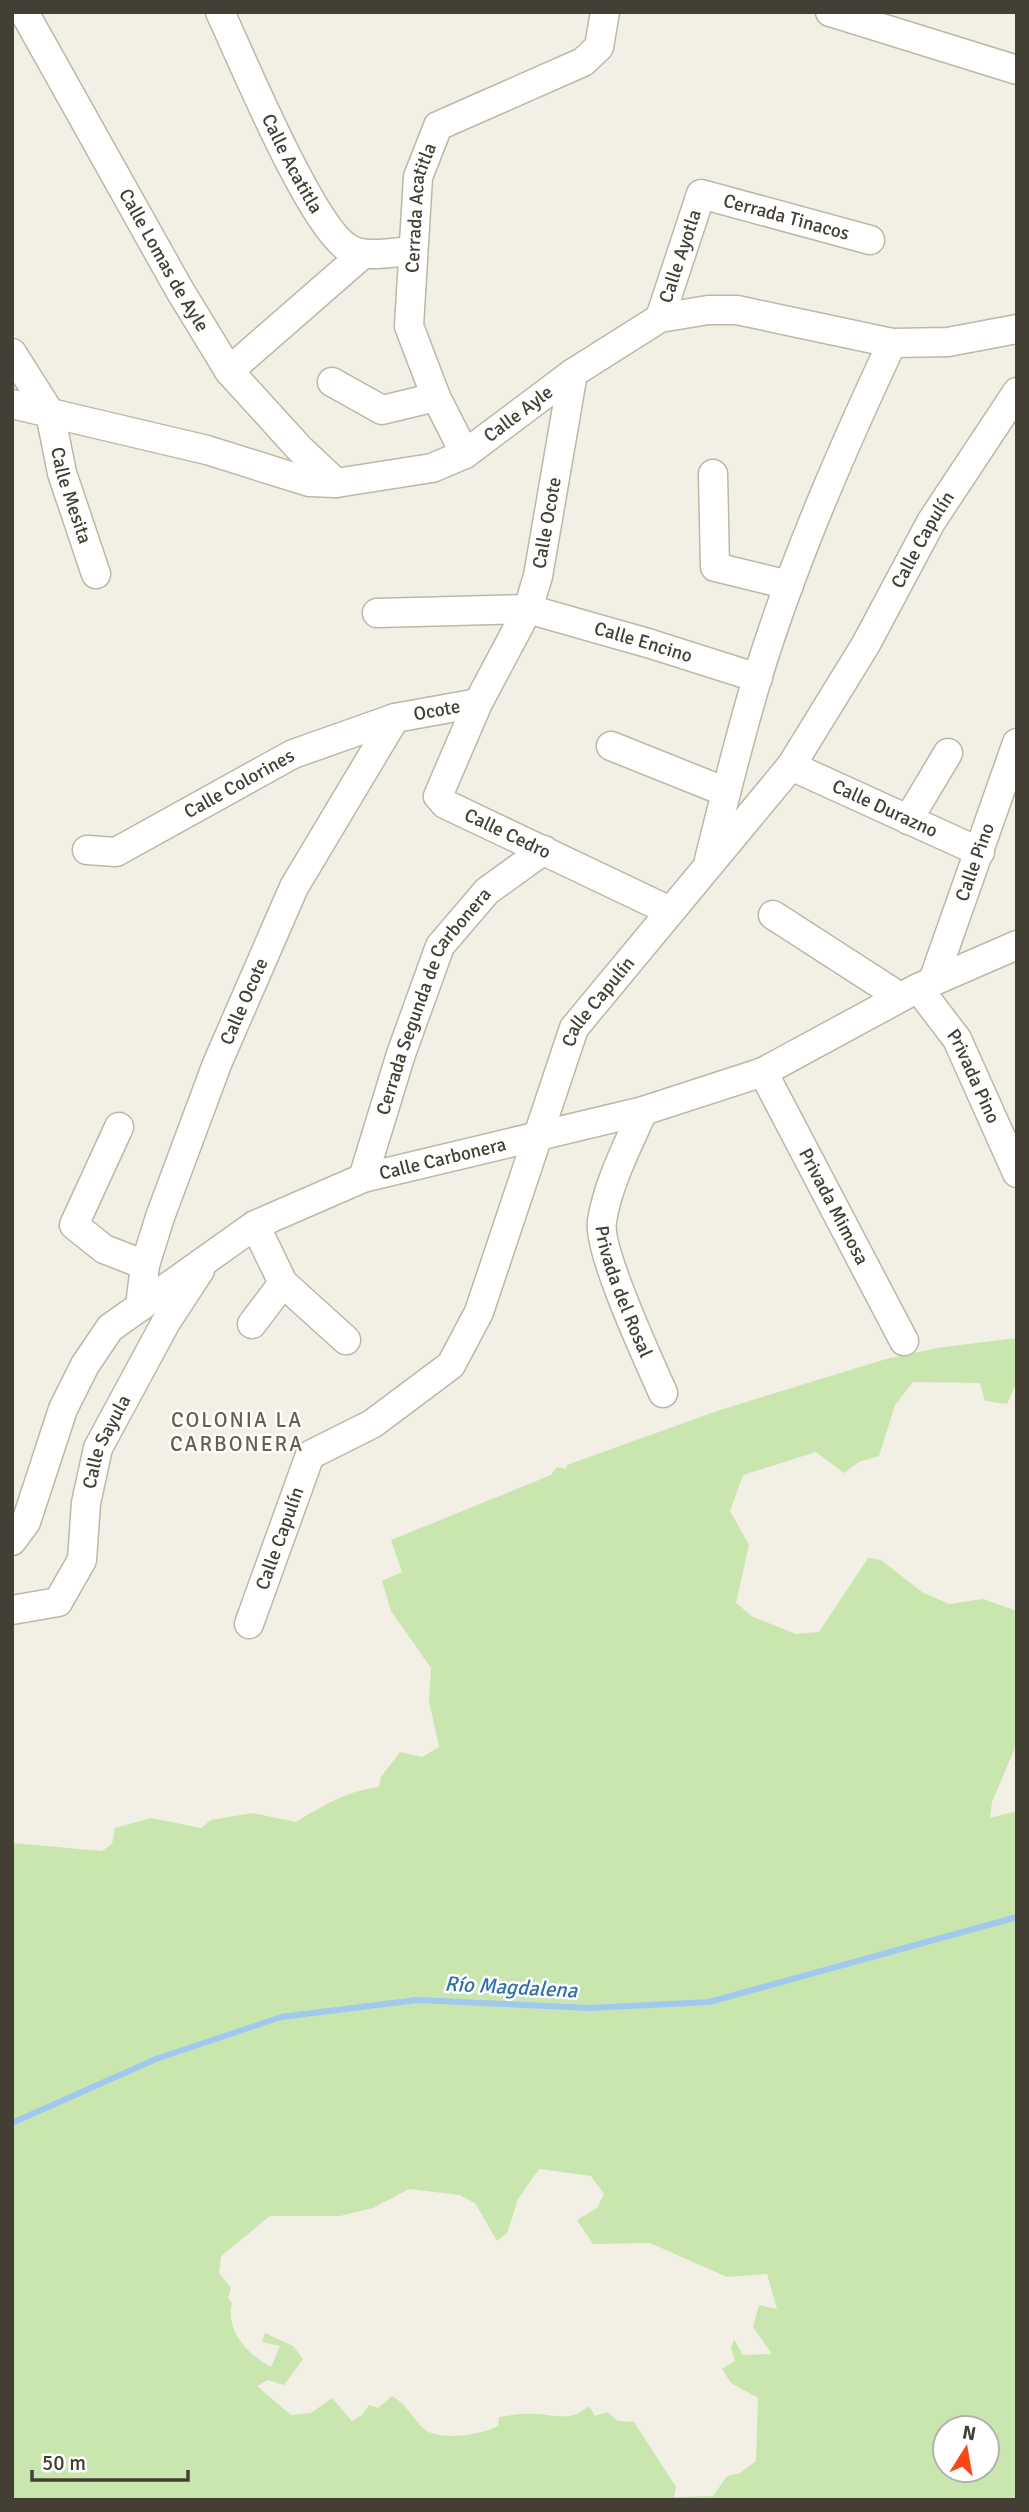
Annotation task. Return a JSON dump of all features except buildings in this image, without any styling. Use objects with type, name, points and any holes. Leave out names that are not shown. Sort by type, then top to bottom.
[{"type":"street","name":"Calle Lomas de Ayle","points":[[24,12],[229,371],[299,448],[336,483]]},
{"type":"street","name":"Calle Acatitla","points":[[219,12],[310,199],[334,235],[348,248],[363,254]]},
{"type":"street","name":"Cerrada Acatitla","points":[[465,454],[436,397],[409,326],[411,251],[418,177],[438,126],[583,62],[599,47],[606,12]]},
{"type":"street","points":[[830,12],[1017,69]]},
{"type":"street","name":"Cerrada Tinacos","points":[[701,194],[870,240]]},
{"type":"street","name":"Calle Ayotla","points":[[660,318],[701,194]]},
{"type":"street","points":[[229,371],[363,254],[411,251]]},
{"type":"street","name":"Calle Ayle","points":[[12,404],[207,450],[309,482],[336,483],[432,468],[465,454],[573,373],[660,318],[708,310],[737,310],[892,342],[947,342],[1017,329]]},
{"type":"street","points":[[707,867],[758,678],[789,585],[843,448],[892,342]]},
{"type":"street","points":[[12,353],[50,413]]},
{"type":"street","name":"Calle Ocote","points":[[478,703],[528,610],[538,576],[573,373]]},
{"type":"street","points":[[332,382],[382,410],[436,397]]},
{"type":"street","name":"Calle Capulín","points":[[248,1624],[310,1455],[372,1424],[451,1365],[479,1312],[574,1028],[791,766],[866,644],[931,522],[1017,392]]},
{"type":"street","name":"Calle Mesita","points":[[50,413],[62,474],[96,574]]},
{"type":"street","points":[[713,474],[716,567],[789,585]]},
{"type":"street","name":"Calle Encino","points":[[377,613],[528,610],[651,644],[758,678]]},
{"type":"street","name":"Ocote","points":[[396,718],[478,703]]},
{"type":"street","name":"Calle Cedro","points":[[478,703],[438,796],[446,804],[670,911]]},
{"type":"street","name":"Calle Ocote","points":[[140,1307],[145,1265],[217,1065],[294,887],[396,718]]},
{"type":"street","name":"Calle Colorines","points":[[87,850],[116,852],[293,754],[396,718]]},
{"type":"street","name":"Calle Pino","points":[[917,989],[980,852],[1017,743]]},
{"type":"street","points":[[611,746],[726,792]]},
{"type":"street","points":[[908,820],[948,753]]},
{"type":"street","name":"Calle Durazno","points":[[791,766],[980,852]]},
{"type":"street","name":"Cerrada Segunda de Carbonera","points":[[363,1178],[401,1054],[440,946],[487,891],[544,850]]},
{"type":"street","name":"Privada Pino","points":[[773,915],[917,989],[957,1039],[1017,1172]]},
{"type":"street","name":"Calle Carbonera","points":[[12,1541],[26,1522],[63,1409],[85,1365],[110,1328],[255,1225],[363,1178],[643,1111],[764,1072],[917,989],[1017,945]]},
{"type":"street","name":"Privada Mimosa","points":[[764,1072],[904,1341]]},
{"type":"street","name":"Privada del Rosal","points":[[643,1111],[621,1161],[601,1224],[613,1275],[663,1393]]},
{"type":"street","points":[[118,1127],[74,1225],[104,1249],[145,1265]]},
{"type":"street","points":[[255,1225],[283,1283],[346,1340]]},
{"type":"street","name":"Calle Sayula","points":[[12,1610],[58,1602],[82,1560],[86,1503],[98,1448],[166,1322],[210,1255]]},
{"type":"street","points":[[252,1324],[283,1283]]},
{"type":"green space","points":[[1017,1338],[1017,1381],[1007,1404],[985,1401],[980,1383],[913,1382],[895,1405],[879,1456],[859,1462],[844,1473],[816,1452],[743,1475],[730,1511],[749,1545],[736,1603],[753,1617],[796,1634],[819,1632],[868,1558],[881,1560],[922,1592],[949,1604],[983,1599],[1017,1611],[1017,1743],[992,1802],[990,1818],[1017,1811],[1017,2500],[12,2500],[12,1843],[102,1851],[112,1844],[115,1828],[151,1818],[201,1828],[211,1820],[253,1813],[296,1822],[346,1795],[379,1787],[381,1777],[400,1752],[422,1757],[439,1747],[429,1701],[431,1668],[391,1611],[382,1581],[402,1572],[391,1540],[551,1475],[557,1467],[566,1469],[567,1465],[720,1410],[886,1359],[937,1348]],"holes":[[[539,2169],[591,2176],[604,2194],[597,2208],[577,2220],[593,2244],[650,2243],[727,2277],[767,2274],[777,2309],[759,2305],[753,2327],[772,2354],[743,2355],[734,2339],[731,2348],[735,2361],[722,2369],[731,2383],[758,2398],[756,2461],[740,2473],[727,2476],[713,2496],[674,2497],[676,2487],[634,2422],[618,2421],[607,2412],[595,2416],[589,2406],[569,2416],[528,2414],[499,2417],[498,2426],[491,2429],[449,2436],[438,2435],[423,2428],[392,2396],[378,2408],[369,2405],[362,2415],[352,2421],[332,2398],[311,2413],[291,2415],[257,2386],[268,2380],[284,2385],[303,2359],[293,2346],[265,2333],[262,2342],[280,2346],[271,2367],[247,2349],[232,2323],[232,2303],[228,2298],[231,2288],[219,2273],[221,2256],[270,2216],[340,2216],[373,2208],[409,2189],[460,2195],[475,2203],[497,2241],[507,2233],[518,2199]]]},
{"type":"waterway","name":"Río Magdalena","points":[[12,2123],[156,2059],[281,2017],[417,2000],[590,2008],[709,2002],[1017,1917]]},
{"type":"district","name":"COLONIA LA CARBONERA","points":[[237,1432]]}]
